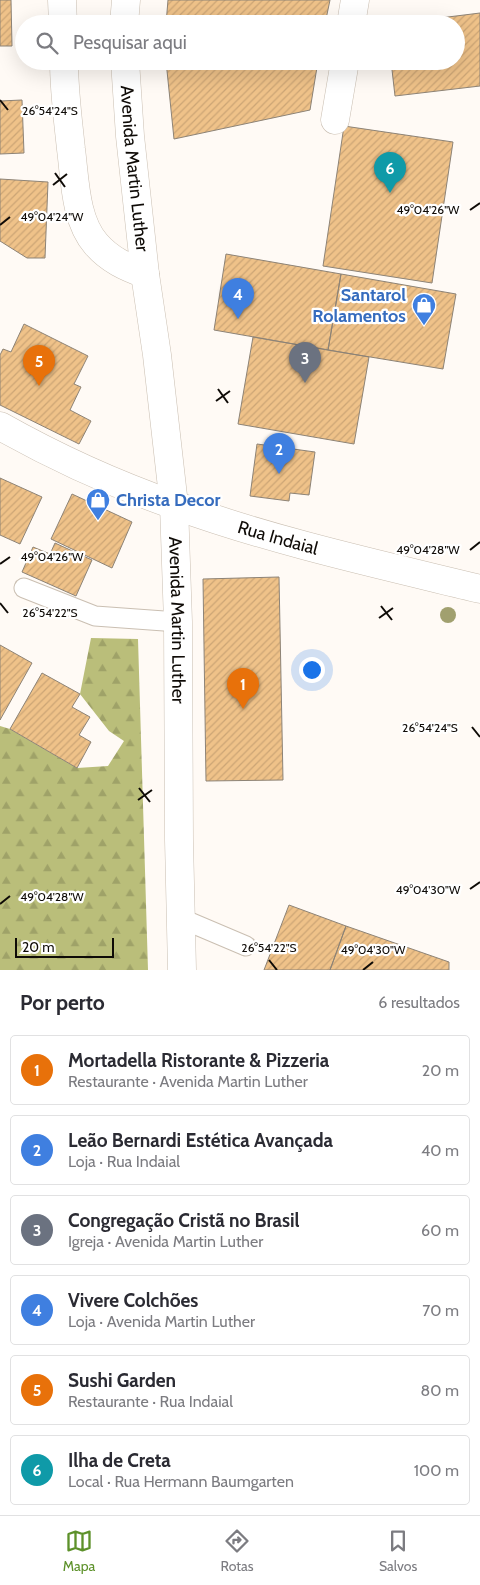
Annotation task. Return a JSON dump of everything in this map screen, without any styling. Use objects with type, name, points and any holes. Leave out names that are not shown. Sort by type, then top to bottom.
[{"type":"main road","points":[[62,0],[63,15]]},
{"type":"main road","points":[[125,15],[126,0]]},
{"type":"main road","points":[[352,15],[355,0]]},
{"type":"main road","name":"Avenida Martin Luther","points":[[64,70],[64,93],[76,194],[83,221],[95,243],[110,258],[145,274]]},
{"type":"main road","name":"Avenida Martin Luther","points":[[126,70],[130,136],[145,274],[174,505],[178,622],[182,970]]},
{"type":"main road","points":[[335,120],[343,70]]},
{"type":"main road","name":"Rua Indaial","points":[[0,426],[32,444],[139,493],[218,521],[312,548],[480,590]]},
{"type":"lane","points":[[24,588],[95,616],[178,622]]},
{"type":"lane","points":[[180,918],[246,946]]},
{"type":"green space","points":[[91,638],[138,639],[148,970],[0,970],[0,726],[10,729],[77,768],[108,766],[124,741],[109,731],[80,694]]},
{"type":"building","points":[[0,0],[11,0],[12,46],[0,46]]},
{"type":"building","points":[[168,0],[330,0],[327,15],[167,15]]},
{"type":"building","points":[[480,13],[480,86],[395,96],[392,70],[465,70],[464,15]]},
{"type":"building","points":[[167,70],[317,70],[310,110],[174,139]]},
{"type":"building","points":[[22,100],[24,153],[0,154],[0,101]]},
{"type":"building","points":[[344,126],[453,142],[432,283],[323,266]]},
{"type":"building","points":[[0,179],[48,182],[45,258],[27,258],[0,241]]},
{"type":"building","points":[[226,254],[341,274],[328,350],[214,330]]},
{"type":"building","points":[[341,274],[456,294],[443,369],[328,350]]},
{"type":"building","points":[[24,324],[88,356],[74,384],[81,387],[70,410],[91,421],[79,444],[0,405],[0,355],[3,349],[11,352]]},
{"type":"building","points":[[253,337],[369,357],[354,444],[238,424]]},
{"type":"building","points":[[257,444],[315,452],[309,495],[290,493],[289,501],[250,496]]},
{"type":"building","points":[[0,478],[42,497],[20,544],[0,535]]},
{"type":"building","points":[[72,494],[132,522],[112,568],[51,539]]},
{"type":"building","points":[[55,543],[92,560],[76,596],[22,572],[33,547],[50,554]]},
{"type":"building","points":[[279,577],[283,780],[206,781],[203,579]]},
{"type":"building","points":[[0,645],[32,663],[0,720]]},
{"type":"building","points":[[42,673],[80,694],[72,707],[90,717],[79,735],[91,742],[77,768],[10,729]]},
{"type":"building","points":[[289,905],[346,926],[330,970],[264,970]]},
{"type":"building","points":[[346,926],[449,962],[449,970],[330,970]]},
{"type":"place","name":"Ilha de Creta","points":[[390,193]]},
{"type":"place","name":"Vivere Colchões","points":[[238,319]]},
{"type":"place","name":"Santarol Rolamentos","points":[[424,326]]},
{"type":"place","name":"Congregação Cristã no Brasil","points":[[305,383]]},
{"type":"place","name":"Sushi Garden","points":[[39,386]]},
{"type":"place","name":"Leão Bernardi Estética Avançada","points":[[279,474]]},
{"type":"place","name":"Christa Decor","points":[[98,521]]},
{"type":"place","name":"Mortadella Ristorante & Pizzeria","points":[[243,709]]}]
